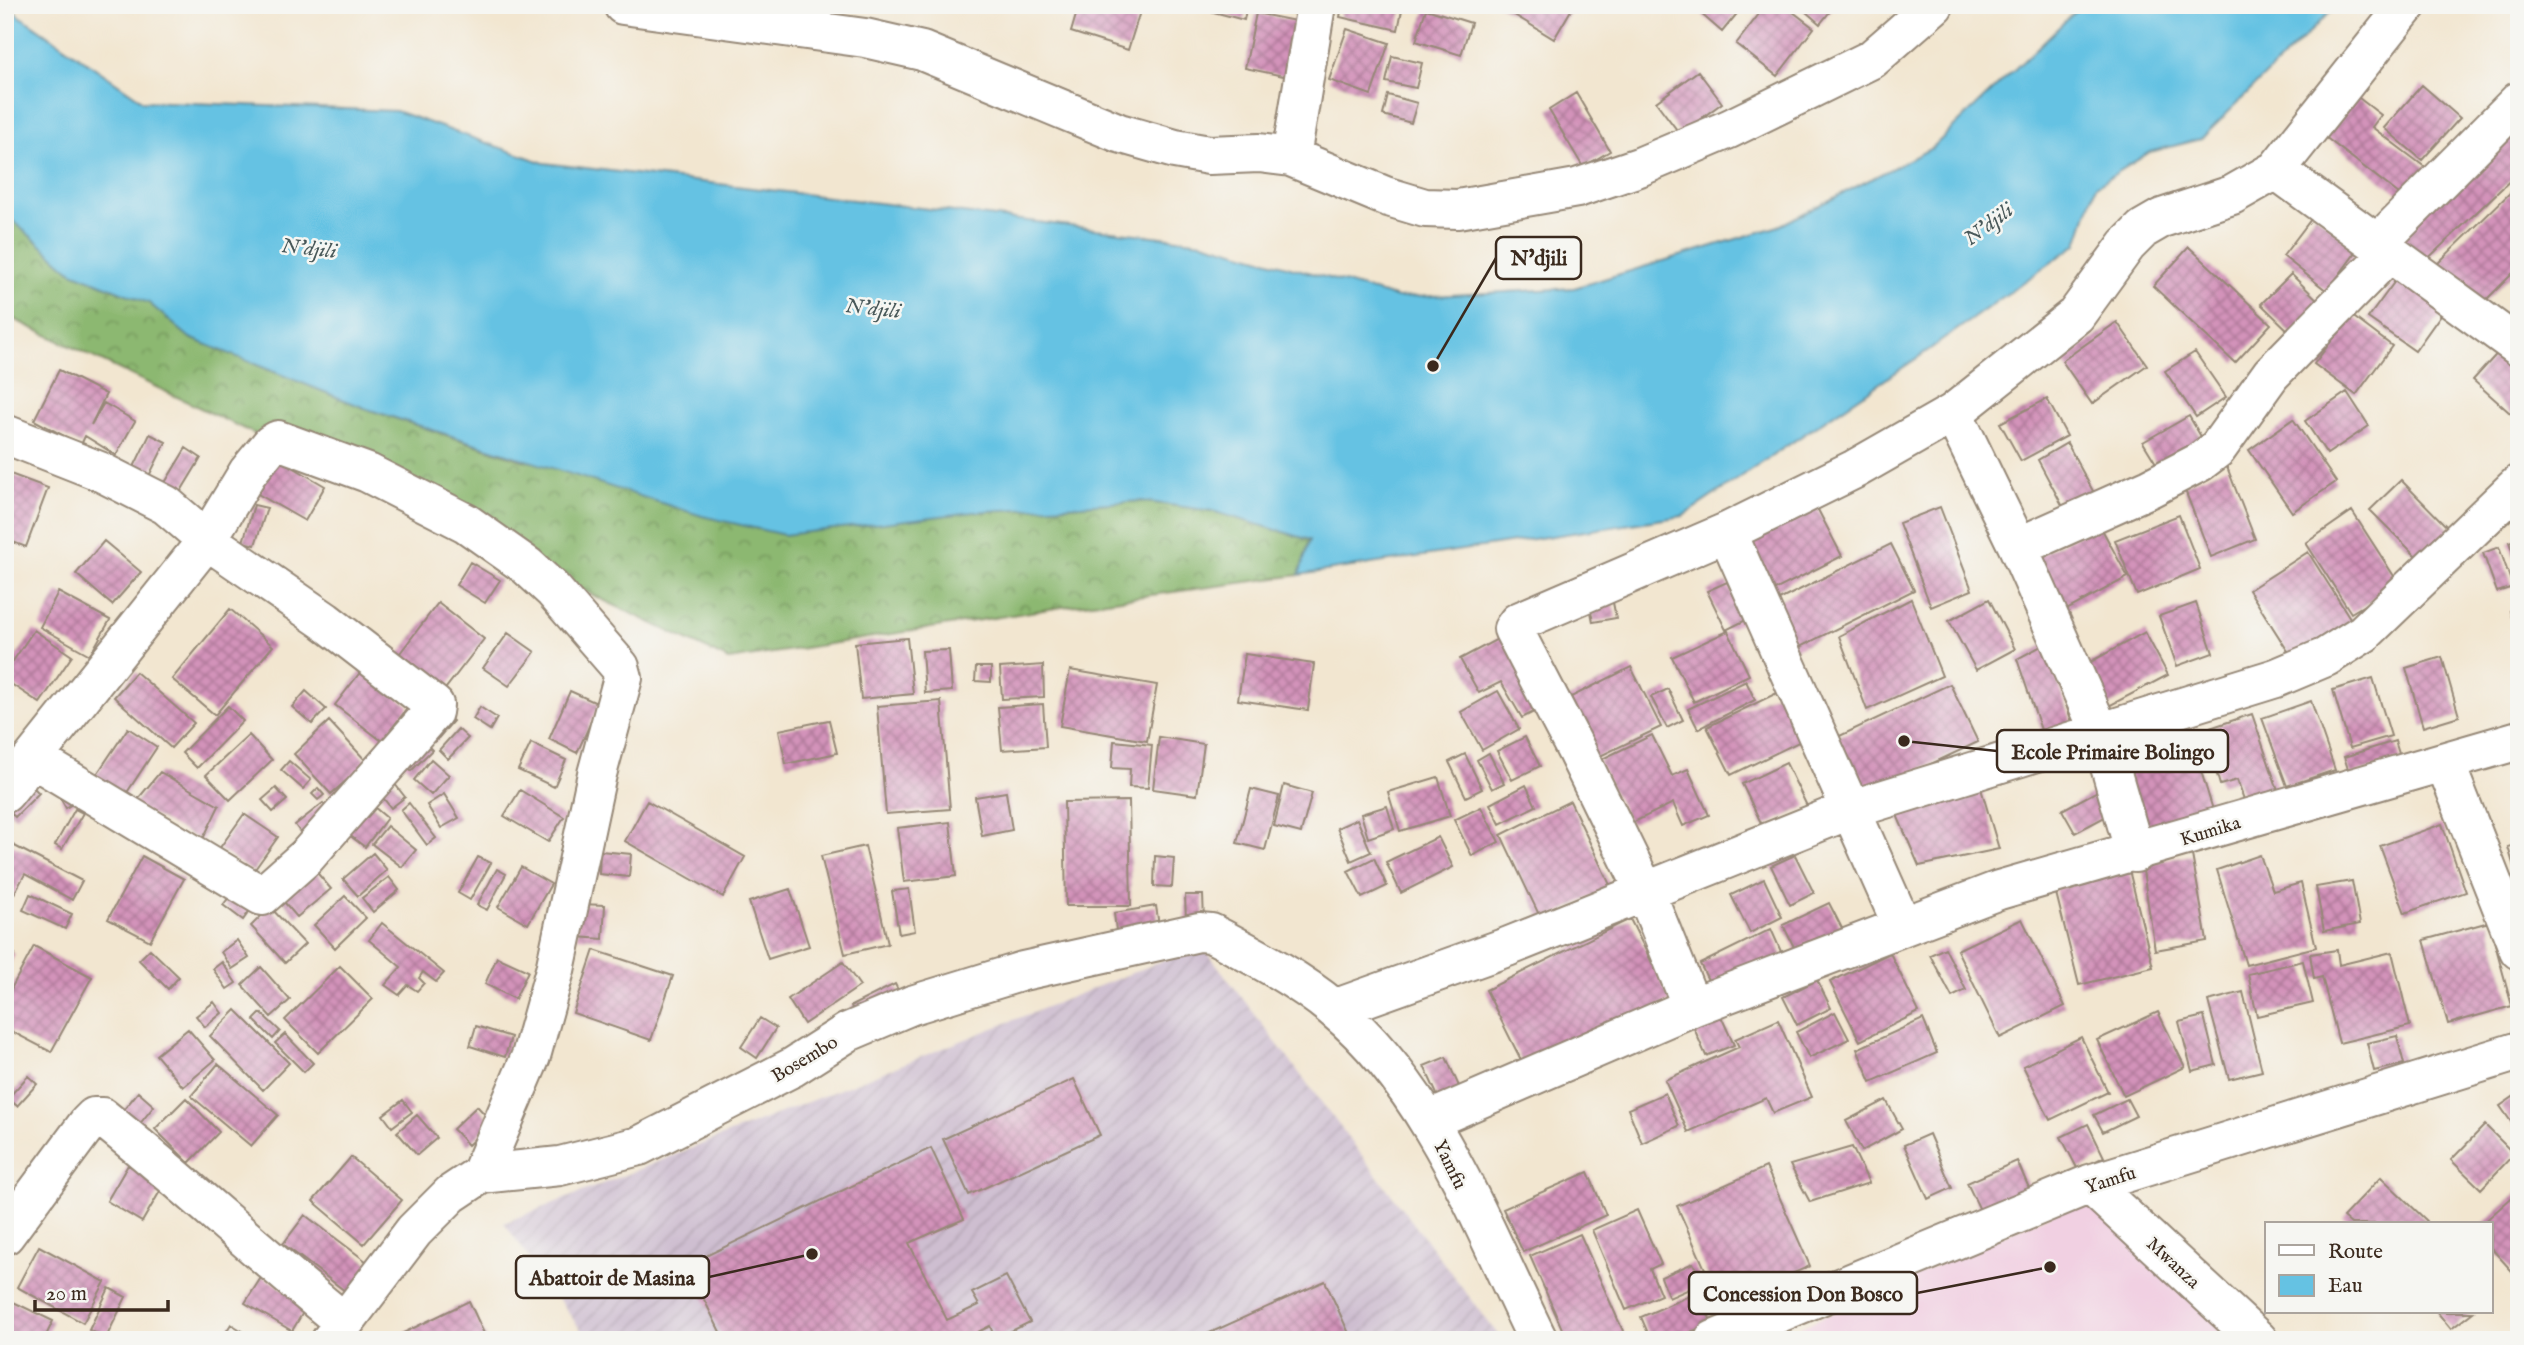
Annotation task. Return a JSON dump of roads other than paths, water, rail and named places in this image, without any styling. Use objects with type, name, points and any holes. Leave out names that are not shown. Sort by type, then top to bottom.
[{"type":"street","points":[[623,5],[865,38],[922,51],[1119,133],[1163,146],[1209,155],[1259,153],[1290,157],[1385,196],[1425,208],[1458,209],[1577,188],[1639,167],[1729,129],[1872,59],[1934,5]]},
{"type":"street","points":[[1290,157],[1316,5]]},
{"type":"street","points":[[1692,1007],[1646,893],[1513,629],[1518,622],[1727,532],[1855,469],[1953,413],[2076,315],[2127,245],[2143,229],[2162,218],[2232,195],[2276,170],[2407,5]]},
{"type":"street","points":[[2018,548],[2150,488],[2200,462],[2217,449],[2271,374],[2519,101]]},
{"type":"street","points":[[2276,170],[2519,347]]},
{"type":"street","points":[[1953,413],[2018,548],[2100,732],[2135,853]]},
{"type":"street","points":[[5,434],[99,471],[166,505],[207,540],[431,699],[435,705],[433,712],[306,857],[262,896],[34,759]]},
{"type":"street","points":[[5,793],[207,540],[247,472],[271,444],[286,441],[369,473],[466,523],[527,566],[553,590],[620,667],[623,678],[597,774],[555,970],[531,1056],[481,1174]]},
{"type":"street","points":[[1335,1009],[1507,947],[1849,810],[2276,678],[2326,657],[2364,633],[2519,484]]},
{"type":"street","points":[[1727,532],[1902,925]]},
{"type":"street","name":"Kumika","points":[[1430,1119],[1692,1007],[1999,890],[2135,853],[2519,740]]},
{"type":"street","points":[[2445,763],[2519,950]]},
{"type":"street","name":"Bosembo","points":[[337,1331],[414,1231],[451,1194],[481,1174],[560,1166],[639,1146],[793,1067],[848,1032],[912,1005],[1023,971],[1199,932],[1210,933],[1223,939],[1335,1009]]},
{"type":"street","name":"Yamfu","points":[[1335,1009],[1383,1060],[1430,1119],[1538,1340]]},
{"type":"street","name":"Yamfu","points":[[1714,1340],[2090,1184],[2519,1051]]},
{"type":"street","points":[[5,1235],[88,1124],[94,1117],[102,1117],[174,1174],[278,1269],[337,1331]]},
{"type":"street","name":"Mwanza","points":[[2090,1184],[2258,1340]]},
{"type":"water","points":[[2082,5],[2337,5],[2201,139],[2150,152],[2096,186],[2077,244],[1923,354],[1683,516],[1299,575],[1310,540],[1212,511],[1141,501],[974,512],[784,535],[702,516],[367,409],[190,338],[149,303],[72,272],[5,214],[5,6],[143,101],[396,111],[544,163],[1203,242],[1398,298],[1574,288],[1779,226],[1932,148]]},
{"type":"place","name":"N'djili","points":[[1433,366]]},
{"type":"place","name":"Ecole Primaire Bolingo","points":[[1904,741]]},
{"type":"place","name":"Abattoir de Masina","points":[[812,1254]]},
{"type":"place","name":"Concession Don Bosco","points":[[2050,1267]]}]
